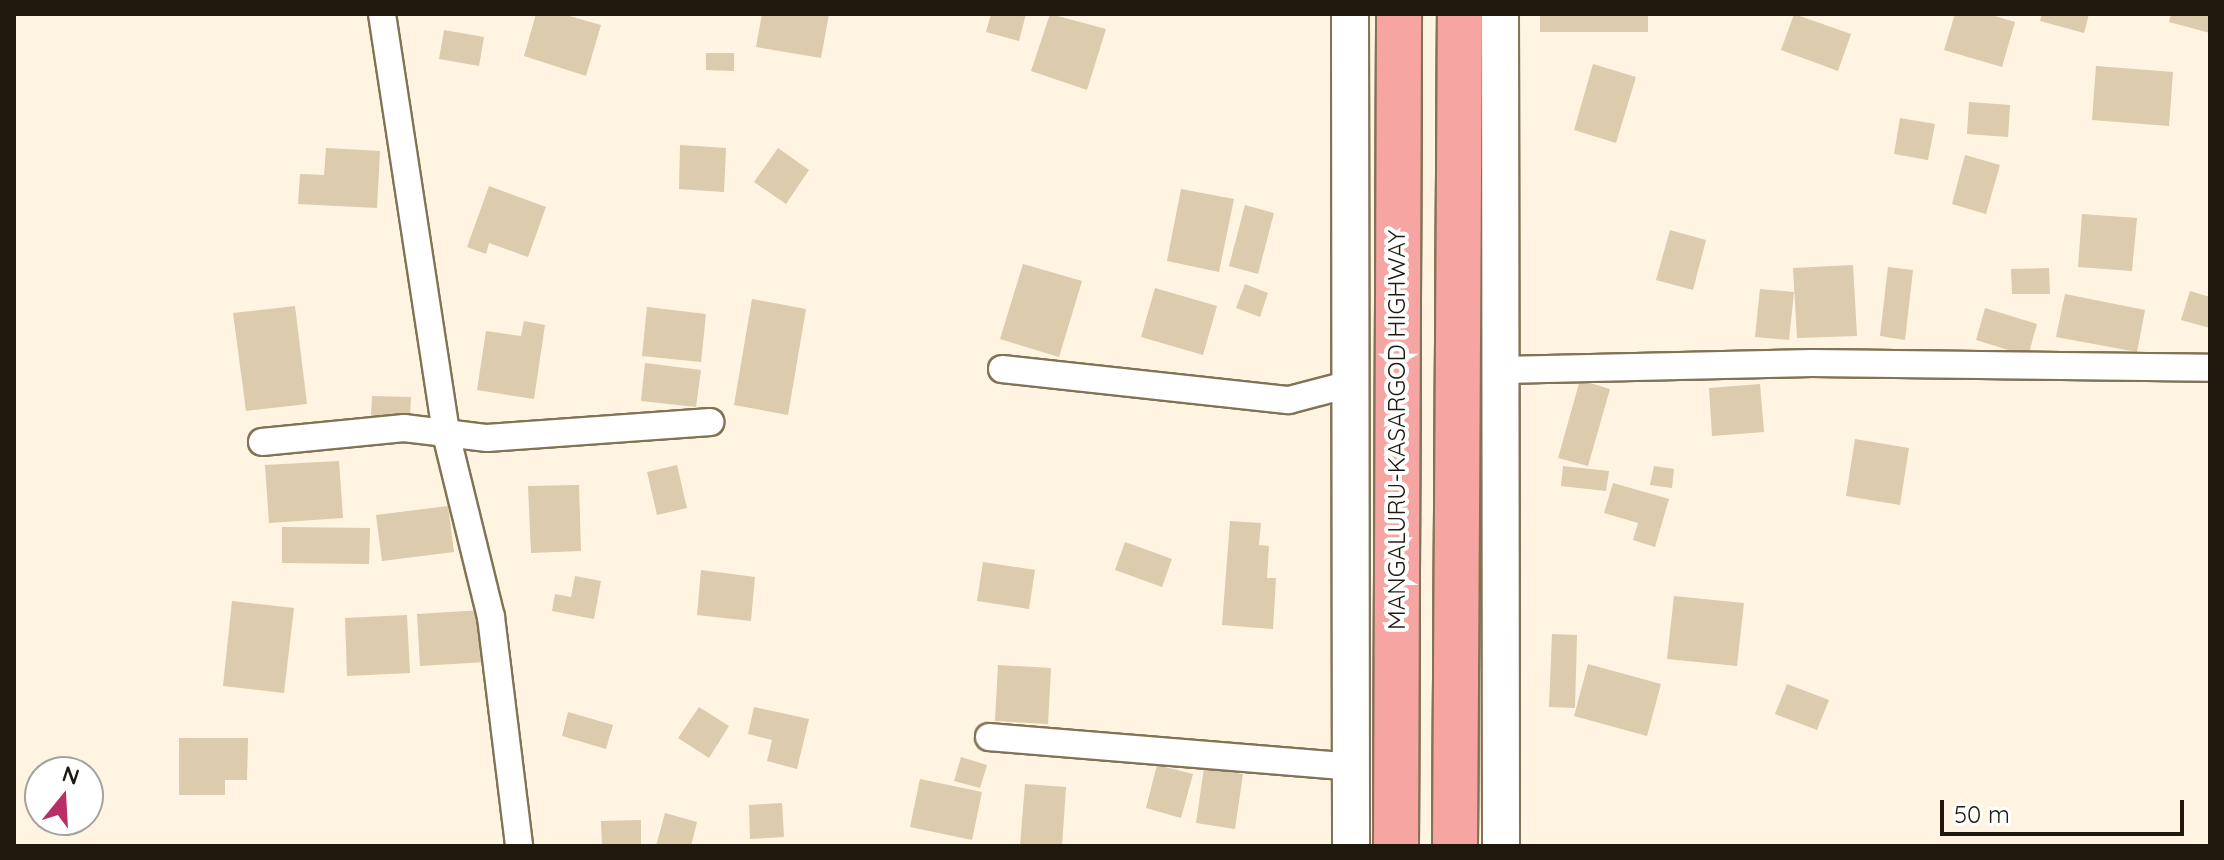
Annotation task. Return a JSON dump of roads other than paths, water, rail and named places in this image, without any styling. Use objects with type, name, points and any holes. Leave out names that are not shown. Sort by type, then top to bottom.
[{"type":"highway","name":"MANGALURU-KASARGOD HIGHWAY","points":[[1396,846],[1399,14]]},
{"type":"highway","points":[[1455,846],[1460,14]]},
{"type":"street","points":[[382,14],[446,434],[491,617],[519,846]]},
{"type":"street","points":[[1350,14],[1351,846]]},
{"type":"street","points":[[1500,14],[1501,846]]},
{"type":"street","points":[[1502,370],[1812,363],[2210,368]]},
{"type":"street","points":[[1002,369],[1289,400],[1350,384]]},
{"type":"street","points":[[262,442],[404,428],[487,438],[710,422]]},
{"type":"street","points":[[989,737],[1351,767]]}]
